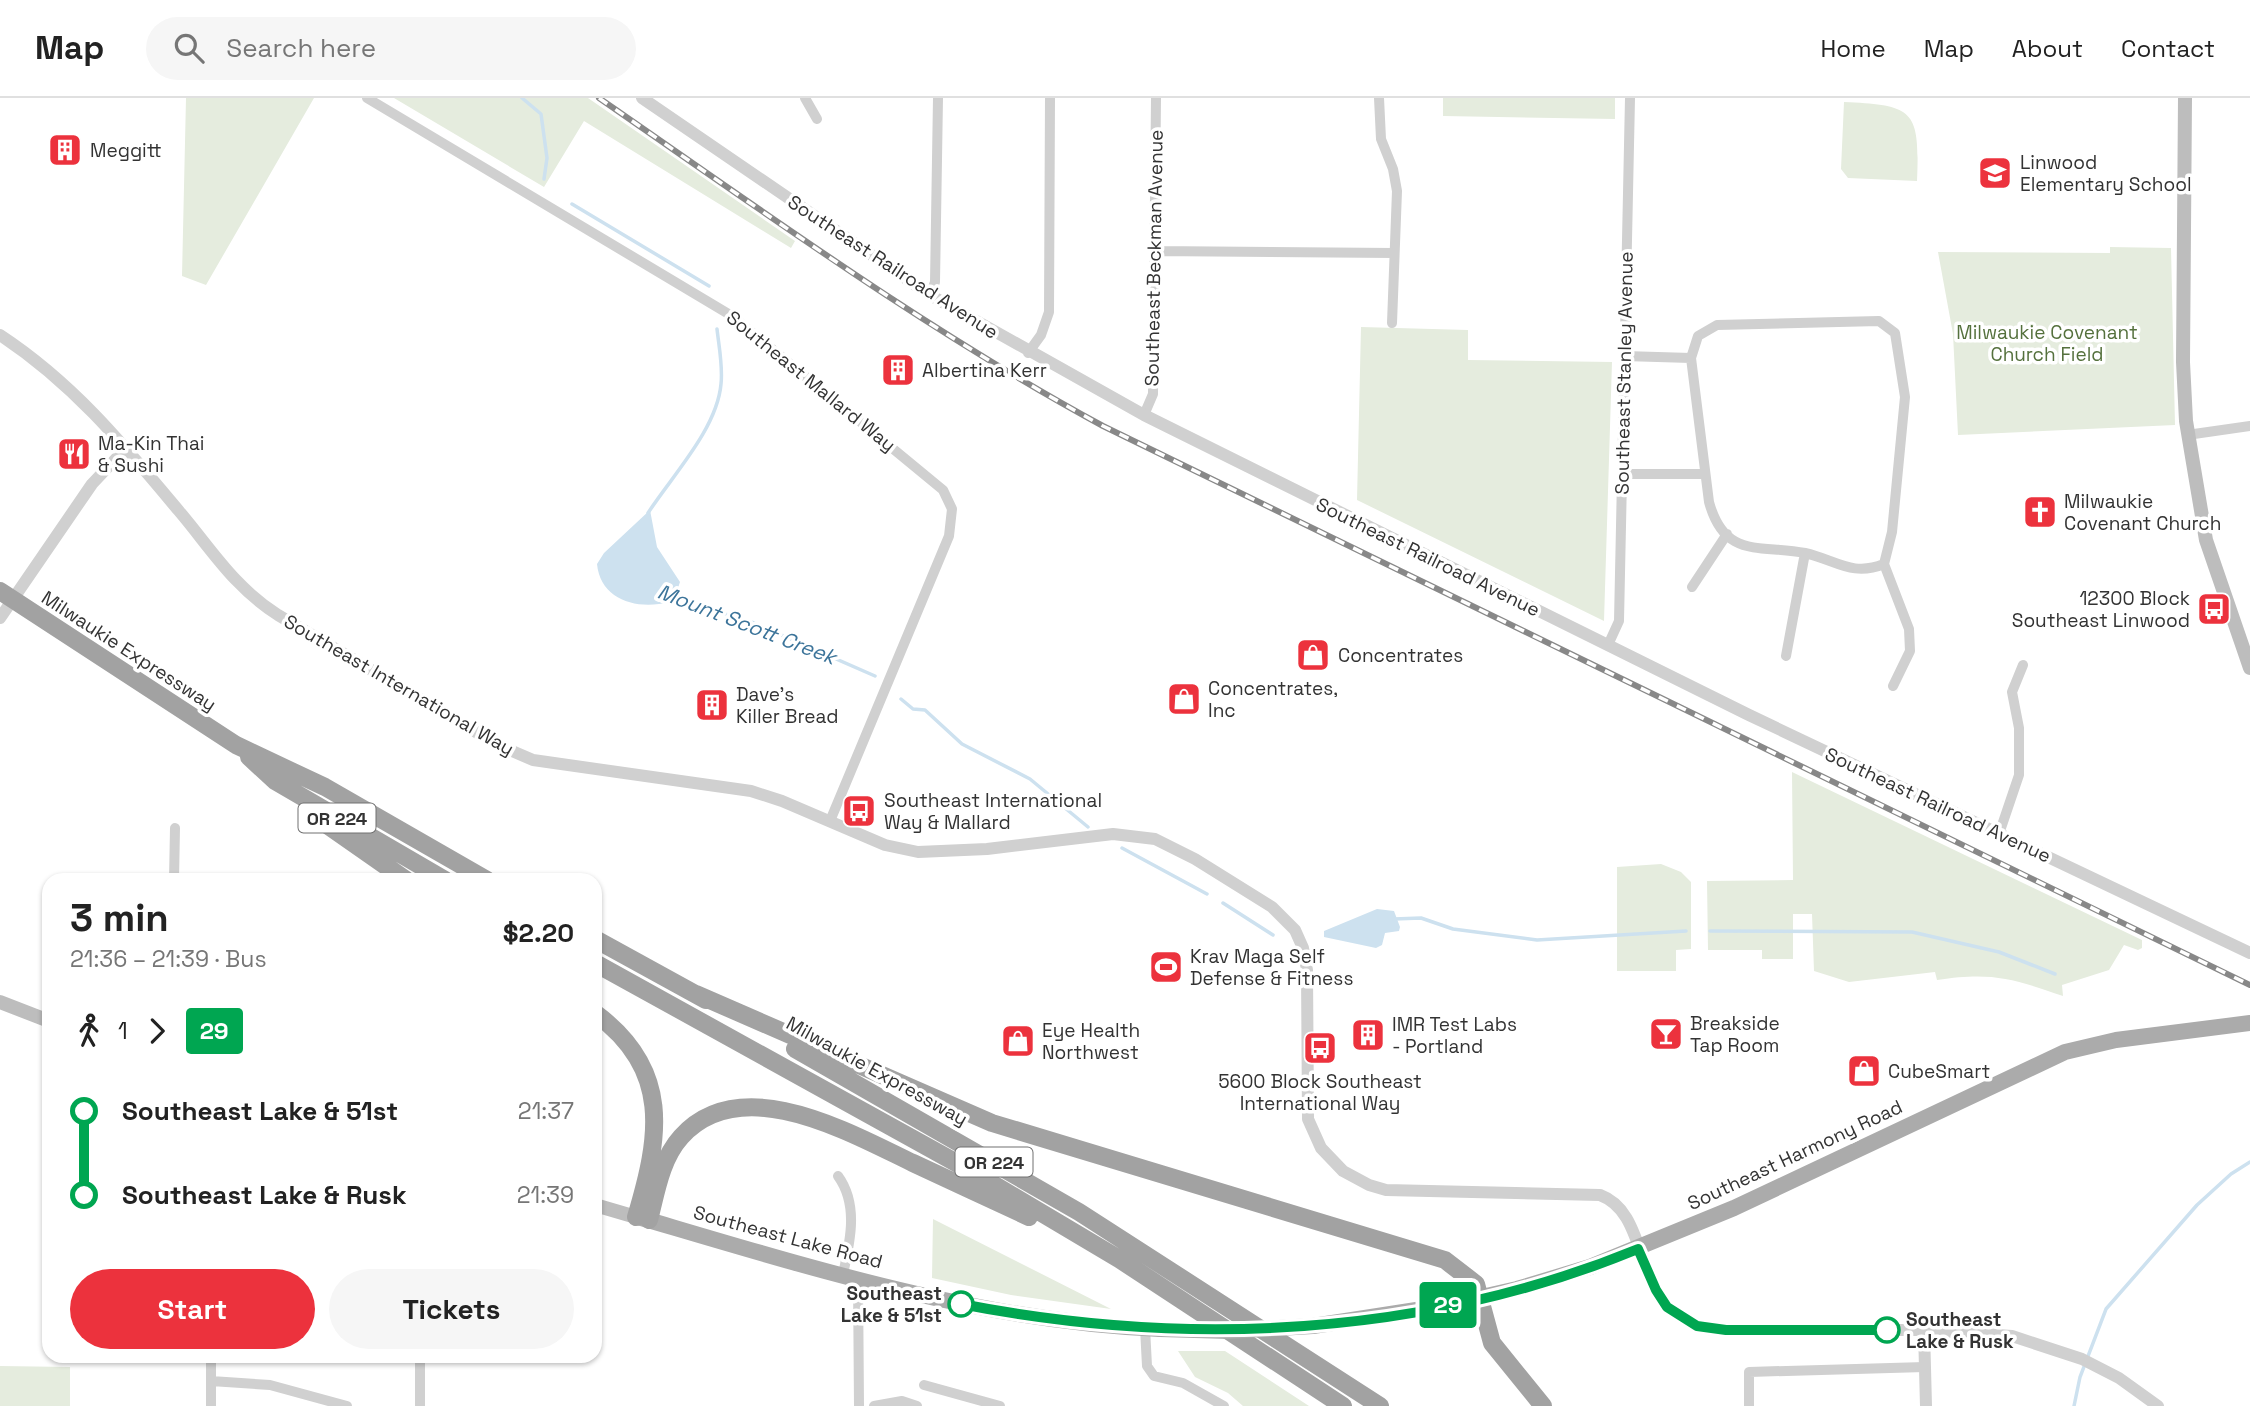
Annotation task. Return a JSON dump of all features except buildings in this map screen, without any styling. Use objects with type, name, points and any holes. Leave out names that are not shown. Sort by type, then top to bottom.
[{"type":"highway","name":"Milwaukie Expressway","points":[[7,595],[236,746],[275,781],[433,873]]},
{"type":"highway","name":"Milwaukie Expressway","points":[[236,746],[325,787],[475,873]]},
{"type":"highway","points":[[275,781],[328,825],[396,873]]},
{"type":"highway","name":"Milwaukie Expressway","points":[[602,943],[1079,1212],[1380,1406]]},
{"type":"highway","name":"Milwaukie Expressway","points":[[602,967],[875,1116],[1119,1259],[1343,1406]]},
{"type":"highway","points":[[696,994],[1004,1127],[1431,1254],[1472,1279],[1492,1343],[1543,1406]]},
{"type":"highway","points":[[602,1019],[624,1039],[638,1058],[654,1098],[656,1130],[642,1219]]},
{"type":"highway","points":[[642,1219],[664,1166],[680,1138],[711,1115],[727,1110],[767,1109],[807,1116],[842,1129],[1119,1259]]},
{"type":"main road","points":[[2185,98],[2183,372],[2188,435],[2209,551],[2250,668]]},
{"type":"main road","points":[[0,1002],[42,1018]]},
{"type":"main road","name":"Southeast Harmony Road","points":[[1638,1249],[1734,1208],[2064,1052],[2116,1040],[2250,1023]]},
{"type":"main road","name":"Southeast Lake Road","points":[[602,1207],[850,1276],[1013,1313],[1153,1329],[1229,1331],[1313,1326],[1412,1312],[1566,1276],[1638,1249]]},
{"type":"street","name":"Southeast Mallard Way","points":[[367,98],[732,316],[943,490],[952,509],[949,536],[830,821]]},
{"type":"street","name":"Southeast Railroad Avenue","points":[[642,98],[930,295],[1028,353],[1144,415],[1608,645],[2250,953]]},
{"type":"street","points":[[805,98],[817,119]]},
{"type":"street","points":[[930,295],[935,282],[937,98]]},
{"type":"street","points":[[1028,353],[1041,334],[1049,312],[1050,98]]},
{"type":"street","name":"Southeast Beckman Avenue","points":[[1144,415],[1153,394],[1156,98]]},
{"type":"street","points":[[1379,98],[1381,139],[1396,183],[1392,323]]},
{"type":"street","name":"Southeast Stanley Avenue","points":[[1608,645],[1619,621],[1630,98]]},
{"type":"street","points":[[1154,251],[1395,253]]},
{"type":"street","points":[[1884,564],[1868,570],[1851,569],[1805,553],[1756,550],[1727,534],[1711,511],[1704,474],[1691,358],[1698,336],[1717,325],[1879,321],[1888,325],[1895,333],[1905,397],[1892,533],[1884,564],[1909,629],[1910,650],[1893,686]]},
{"type":"street","name":"Southeast International Way","points":[[0,335],[72,388],[126,448],[241,589],[278,615],[507,750],[548,764],[743,789],[782,800],[885,845],[918,852],[986,849],[1121,833],[1155,839],[1195,859],[1272,907],[1286,918],[1300,940],[1307,970],[1308,1119],[1321,1147],[1343,1171],[1369,1185],[1386,1189],[1600,1195],[1621,1211],[1638,1249]]},
{"type":"street","points":[[1624,356],[1691,358]]},
{"type":"street","points":[[2188,435],[2250,426]]},
{"type":"street","points":[[0,618],[7,595],[92,484],[126,448]]},
{"type":"street","points":[[1623,474],[1704,474]]},
{"type":"street","points":[[1692,587],[1727,534]]},
{"type":"street","points":[[1786,656],[1805,553]]},
{"type":"street","points":[[1998,834],[2020,775],[2019,728],[2012,692],[2023,664]]},
{"type":"street","points":[[173,873],[175,828]]},
{"type":"street","points":[[838,1177],[847,1189],[850,1206],[850,1276],[859,1406]]},
{"type":"street","points":[[1638,1249],[1656,1290],[1667,1307],[1684,1320],[1706,1329],[1993,1333],[2068,1353],[2119,1378],[2158,1406]]},
{"type":"street","points":[[1153,1329],[1147,1366],[1154,1376],[1183,1383],[1224,1406]]},
{"type":"street","points":[[1924,1330],[1926,1406]]},
{"type":"street","points":[[211,1363],[211,1406]]},
{"type":"street","points":[[420,1363],[420,1406]]},
{"type":"street","points":[[1749,1406],[1749,1372],[1925,1367]]},
{"type":"street","points":[[211,1381],[270,1385],[346,1406]]},
{"type":"street","points":[[924,1385],[1000,1406]]},
{"type":"street","points":[[874,1406],[902,1401],[917,1406]]},
{"type":"green space","points":[[186,98],[314,98],[206,285],[182,276]]},
{"type":"green space","points":[[394,98],[588,98],[795,241],[791,248],[584,121],[544,187]]},
{"type":"green space","points":[[1443,98],[1615,98],[1615,119],[1443,116]]},
{"type":"green space","points":[[1844,102],[1885,106],[1908,116],[1917,139],[1917,181],[1848,178],[1841,169]]},
{"type":"green space","name":"Milwaukie Covenant Church Field","points":[[2110,247],[2171,248],[2175,425],[1958,435],[1953,334],[1938,252],[2110,253]]},
{"type":"green space","points":[[1361,327],[1468,330],[1468,360],[1612,362],[1604,621],[1357,500]]},
{"type":"green space","points":[[1792,772],[2142,940],[2142,948],[2138,950],[2124,945],[2109,970],[2062,985],[2063,996],[2001,978],[1937,980],[1935,972],[1849,982],[1814,971],[1812,914],[1793,914],[1793,959],[1762,959],[1762,950],[1708,950],[1707,881],[1793,880]]},
{"type":"green space","points":[[1661,864],[1681,872],[1691,882],[1691,949],[1676,950],[1676,971],[1617,971],[1617,867]]},
{"type":"green space","points":[[933,1219],[1111,1309],[1011,1295],[932,1278]]},
{"type":"green space","points":[[1178,1351],[1225,1351],[1309,1406],[1243,1406],[1228,1393],[1195,1377]]},
{"type":"green space","points":[[0,1366],[70,1367],[70,1406],[0,1406]]},
{"type":"water","points":[[650,510],[657,547],[680,582],[671,601],[648,605],[627,602],[610,592],[599,575],[597,564],[604,553]]},
{"type":"water","points":[[1377,909],[1394,911],[1400,927],[1399,931],[1385,933],[1382,945],[1376,948],[1324,937],[1324,931]]},
{"type":"waterway","name":"Mount Scott Creek","points":[[522,98],[541,114],[547,158],[544,179]]},
{"type":"waterway","name":"Mount Scott Creek","points":[[572,204],[709,286]]},
{"type":"waterway","name":"Mount Scott Creek","points":[[648,513],[692,451],[718,401],[722,370],[717,329]]},
{"type":"waterway","name":"Mount Scott Creek","points":[[670,597],[754,623],[875,676]]},
{"type":"waterway","name":"Mount Scott Creek","points":[[901,699],[913,709],[925,710],[962,744],[1030,779],[1088,827]]},
{"type":"waterway","name":"Mount Scott Creek","points":[[1122,848],[1207,894]]},
{"type":"waterway","name":"Mount Scott Creek","points":[[1223,903],[1273,935]]},
{"type":"waterway","points":[[1394,919],[1421,918],[1453,929],[1537,940],[1686,931]]},
{"type":"waterway","points":[[1710,931],[1912,932],[1999,952],[2055,974]]},
{"type":"waterway","name":"Mount Scott Creek","points":[[2074,1406],[2080,1377],[2106,1309],[2197,1205],[2231,1174],[2250,1162]]},
{"type":"railway","points":[[599,98],[909,310],[1037,389],[1103,426],[2250,985]]},
{"type":"bus line","name":"29","points":[[961,1304],[1120,1327],[1229,1331],[1339,1324],[1517,1290],[1566,1276],[1638,1249],[1660,1298],[1675,1314],[1697,1326],[1713,1330],[1887,1330]]},
{"type":"place","name":"Meggitt","points":[[65,150]]},
{"type":"place","name":"Linwood Elementary School","points":[[1995,173]]},
{"type":"place","name":"Albertina Kerr","points":[[898,370]]},
{"type":"place","name":"Ma-Kin Thai & Sushi","points":[[74,454]]},
{"type":"place","name":"Milwaukie Covenant Church","points":[[2040,512]]},
{"type":"place","name":"12300 Block Southeast Linwood","points":[[2214,609]]},
{"type":"place","name":"Concentrates","points":[[1313,655]]},
{"type":"place","name":"Concentrates, Inc","points":[[1184,699]]},
{"type":"place","name":"Dave's Killer Bread","points":[[712,705]]},
{"type":"place","name":"Southeast International Way & Mallard","points":[[859,811]]},
{"type":"place","name":"Krav Maga Self Defense & Fitness","points":[[1166,967]]},
{"type":"place","name":"Breakside Tap Room","points":[[1666,1034]]},
{"type":"place","name":"IMR Test Labs - Portland","points":[[1368,1035]]},
{"type":"place","name":"Eye Health Northwest","points":[[1018,1041]]},
{"type":"place","name":"5600 Block Southeast International Way","points":[[1320,1048]]},
{"type":"place","name":"CubeSmart","points":[[1864,1071]]},
{"type":"place","name":"Southeast Lake & 51st","points":[[961,1304]]},
{"type":"place","name":"Southeast Lake & Rusk","points":[[1887,1330]]}]
